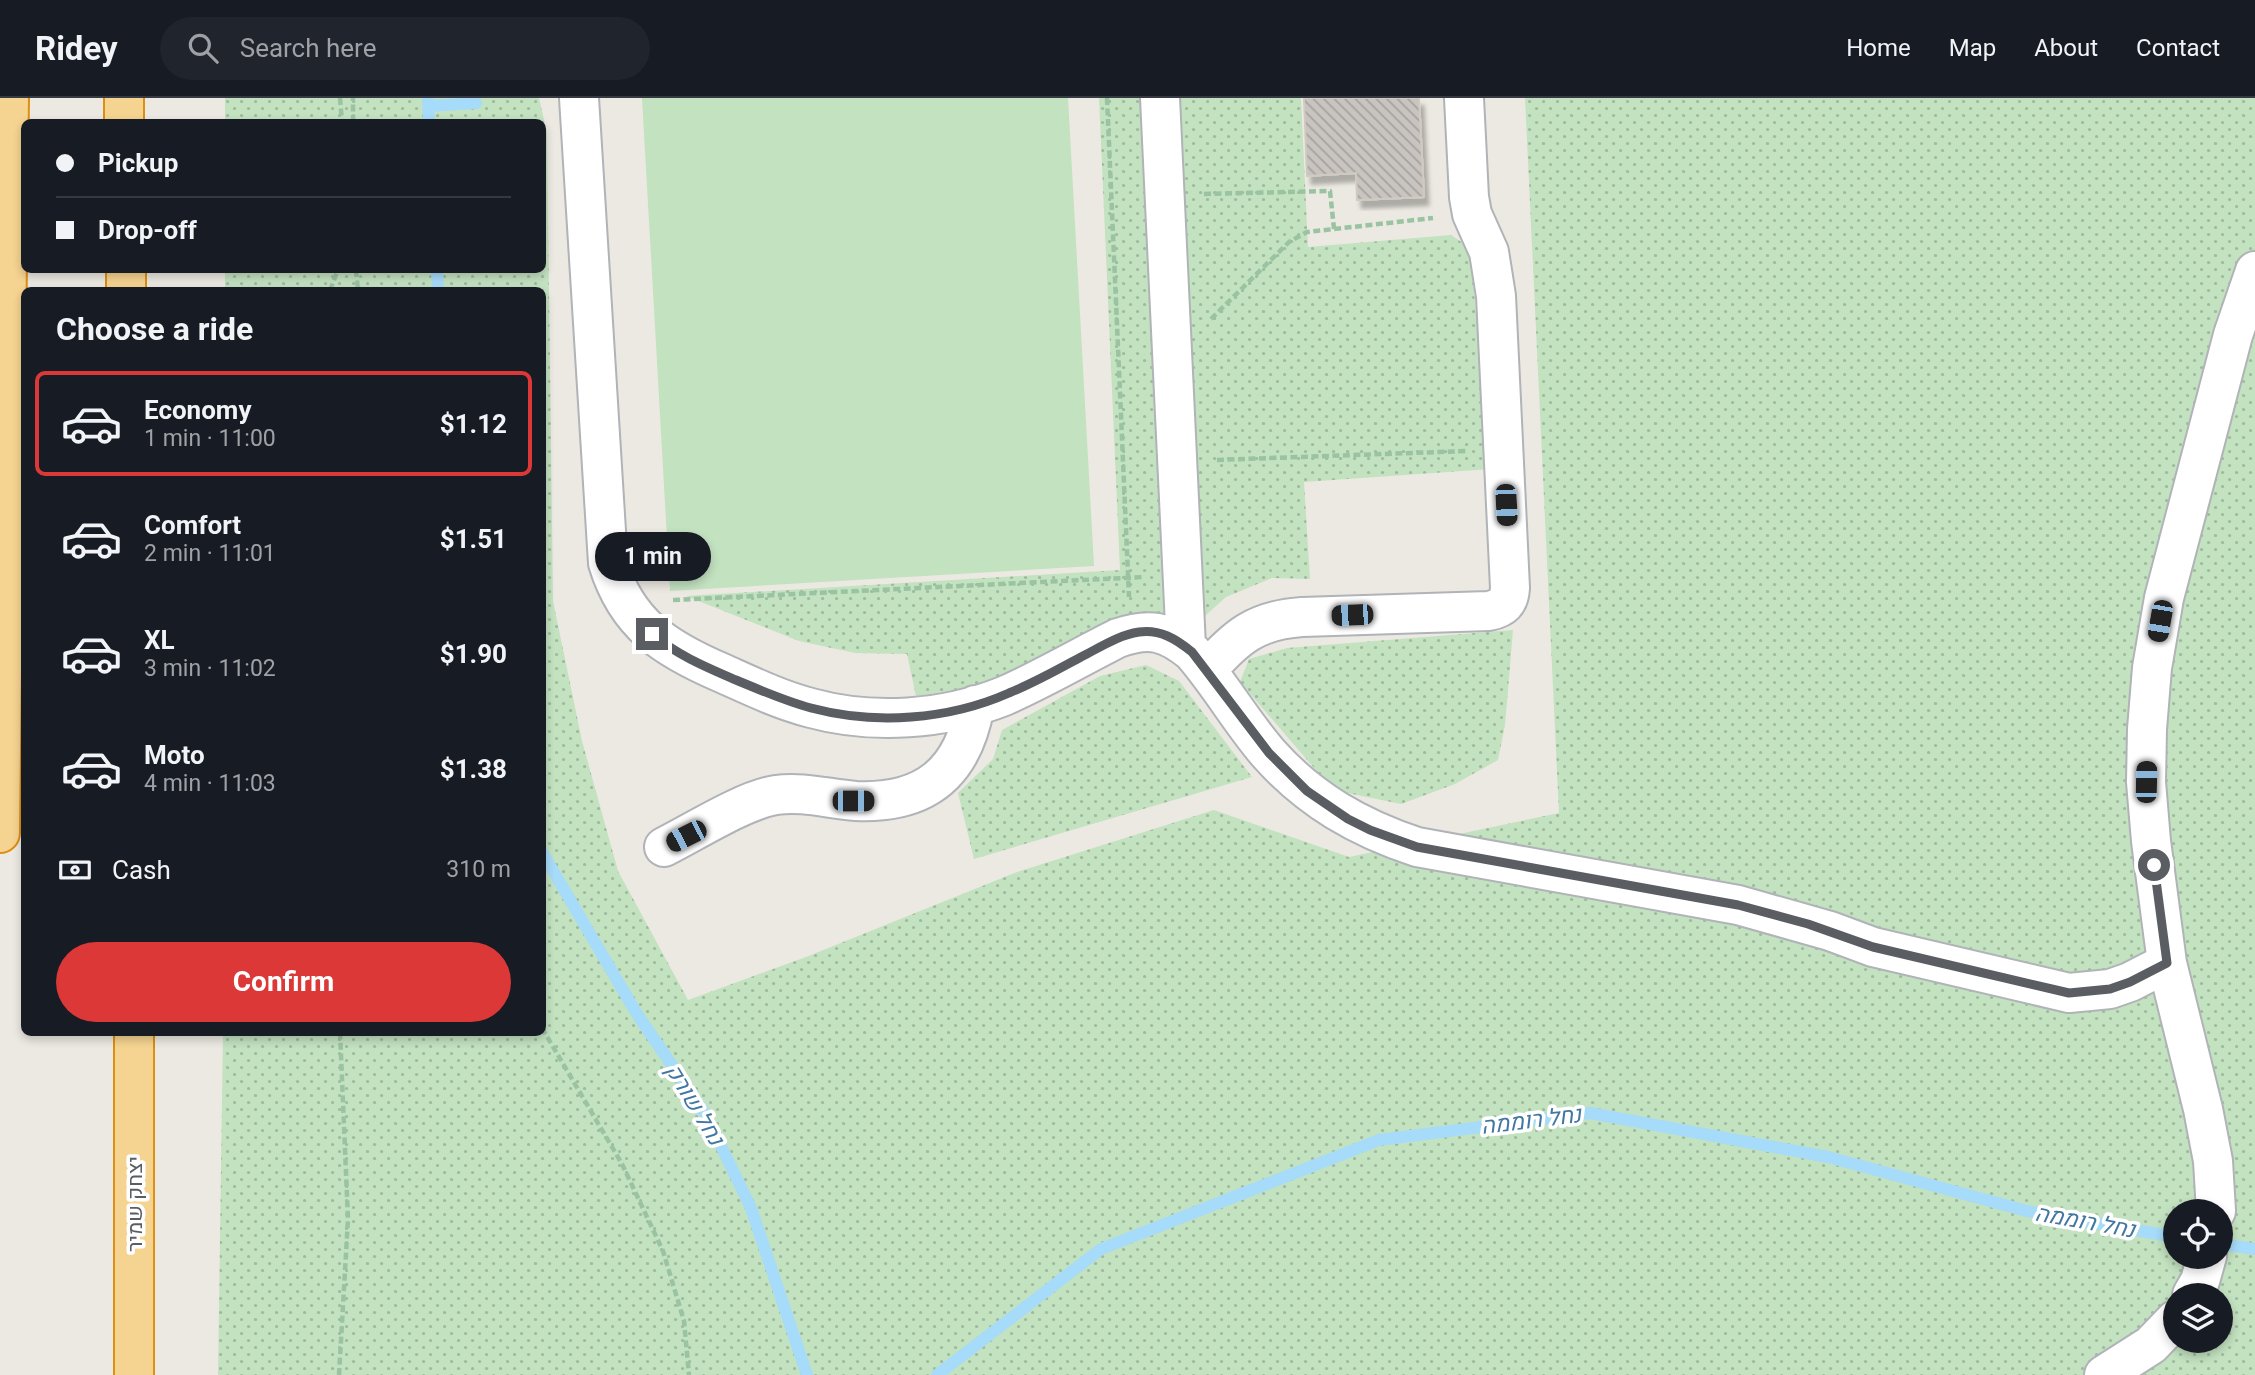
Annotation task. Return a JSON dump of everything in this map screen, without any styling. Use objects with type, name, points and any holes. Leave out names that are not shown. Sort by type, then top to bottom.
[{"type":"highway","points":[[0,833],[6,524],[9,98]]},
{"type":"highway","points":[[124,98],[124,119]]},
{"type":"highway","name":"יצחק שמיר","points":[[134,1036],[134,1375]]},
{"type":"street","points":[[579,98],[606,548],[613,578],[625,603],[652,634],[688,659],[764,692],[811,708],[849,715],[915,717],[975,705],[1032,683],[1130,634],[1164,634],[1196,659],[1269,753],[1307,791],[1348,819],[1417,847],[1738,905],[1819,927],[1873,947],[2069,993],[2110,989],[2167,963]]},
{"type":"street","points":[[1160,98],[1183,574],[1196,659]]},
{"type":"street","points":[[1196,659],[1229,645],[1246,632],[1277,620],[1489,611],[1502,607],[1508,601],[1510,588],[1496,296],[1489,252],[1472,214],[1469,197],[1464,98]]},
{"type":"street","points":[[2215,1199],[2213,1161],[2203,1110],[2167,963],[2151,841],[2146,782],[2147,729],[2152,668],[2168,585],[2233,335],[2255,271]]},
{"type":"street","points":[[664,847],[766,797],[790,794],[873,801],[910,795],[941,777],[953,764],[971,730],[975,705]]},
{"type":"street","points":[[2104,1375],[2151,1345],[2163,1332]]},
{"type":"path","points":[[340,98],[342,119]]},
{"type":"path","points":[[353,98],[353,119]]},
{"type":"path","points":[[1107,98],[1130,634]]},
{"type":"path","points":[[1165,195],[1330,191],[1334,229]]},
{"type":"path","points":[[1172,356],[1289,242],[1307,232],[1472,214]]},
{"type":"path","points":[[1177,461],[1503,449]]},
{"type":"path","points":[[625,603],[1183,574]]},
{"type":"path","points":[[546,1035],[622,1164],[663,1251],[684,1321],[689,1375]]},
{"type":"path","points":[[339,1375],[348,1219],[340,1036]]},
{"type":"green space","points":[[225,98],[539,98],[544,119],[225,119]]},
{"type":"green space","points":[[642,98],[1068,98],[1094,566],[670,591]]},
{"type":"green space","points":[[1099,98],[1301,98],[1308,247],[1451,235],[1466,245],[1472,270],[1491,469],[1304,482],[1310,579],[1272,578],[1226,597],[1195,625],[979,686],[916,696],[907,654],[855,653],[799,641],[686,596],[1120,570]]},
{"type":"green space","points":[[1525,98],[2255,98],[2255,1375],[218,1375],[223,1036],[546,1036],[546,287],[225,287],[225,273],[546,273],[546,129],[553,601],[582,741],[618,871],[688,1000],[806,957],[1017,872],[1214,810],[1349,857],[1559,813]]},
{"type":"green space","points":[[1513,630],[1505,725],[1498,760],[1455,784],[1401,804],[1333,790],[1240,682],[1249,659],[1287,648]]},
{"type":"green space","points":[[1146,665],[1179,681],[1252,777],[974,859],[958,793],[993,759],[1002,730],[1100,676]]},
{"type":"building","points":[[1304,98],[1419,98],[1424,197],[1357,200],[1356,173],[1307,176]]},
{"type":"waterway","name":"נחל שורק","points":[[428,98],[429,119]]},
{"type":"waterway","points":[[429,106],[476,103]]},
{"type":"waterway","name":"נחל שורק","points":[[437,273],[438,287]]},
{"type":"waterway","name":"נחל שורק","points":[[546,859],[637,1014],[706,1115],[751,1208],[807,1375]]},
{"type":"waterway","name":"נחל רוממה","points":[[937,1375],[1101,1249],[1379,1140],[1590,1113],[1828,1157],[2027,1211],[2163,1235]]},
{"type":"waterway","name":"נחל רוממה","points":[[2233,1246],[2255,1249]]},
{"type":"route","points":[[652,634],[688,659],[787,701],[836,713],[888,718],[944,713],[975,705],[1032,683],[1118,638],[1142,632],[1164,634],[1183,644],[1201,662],[1259,742],[1287,774],[1327,806],[1370,830],[1441,853],[1738,905],[1808,924],[1873,947],[2069,993],[2110,989],[2167,963],[2154,865]]}]
